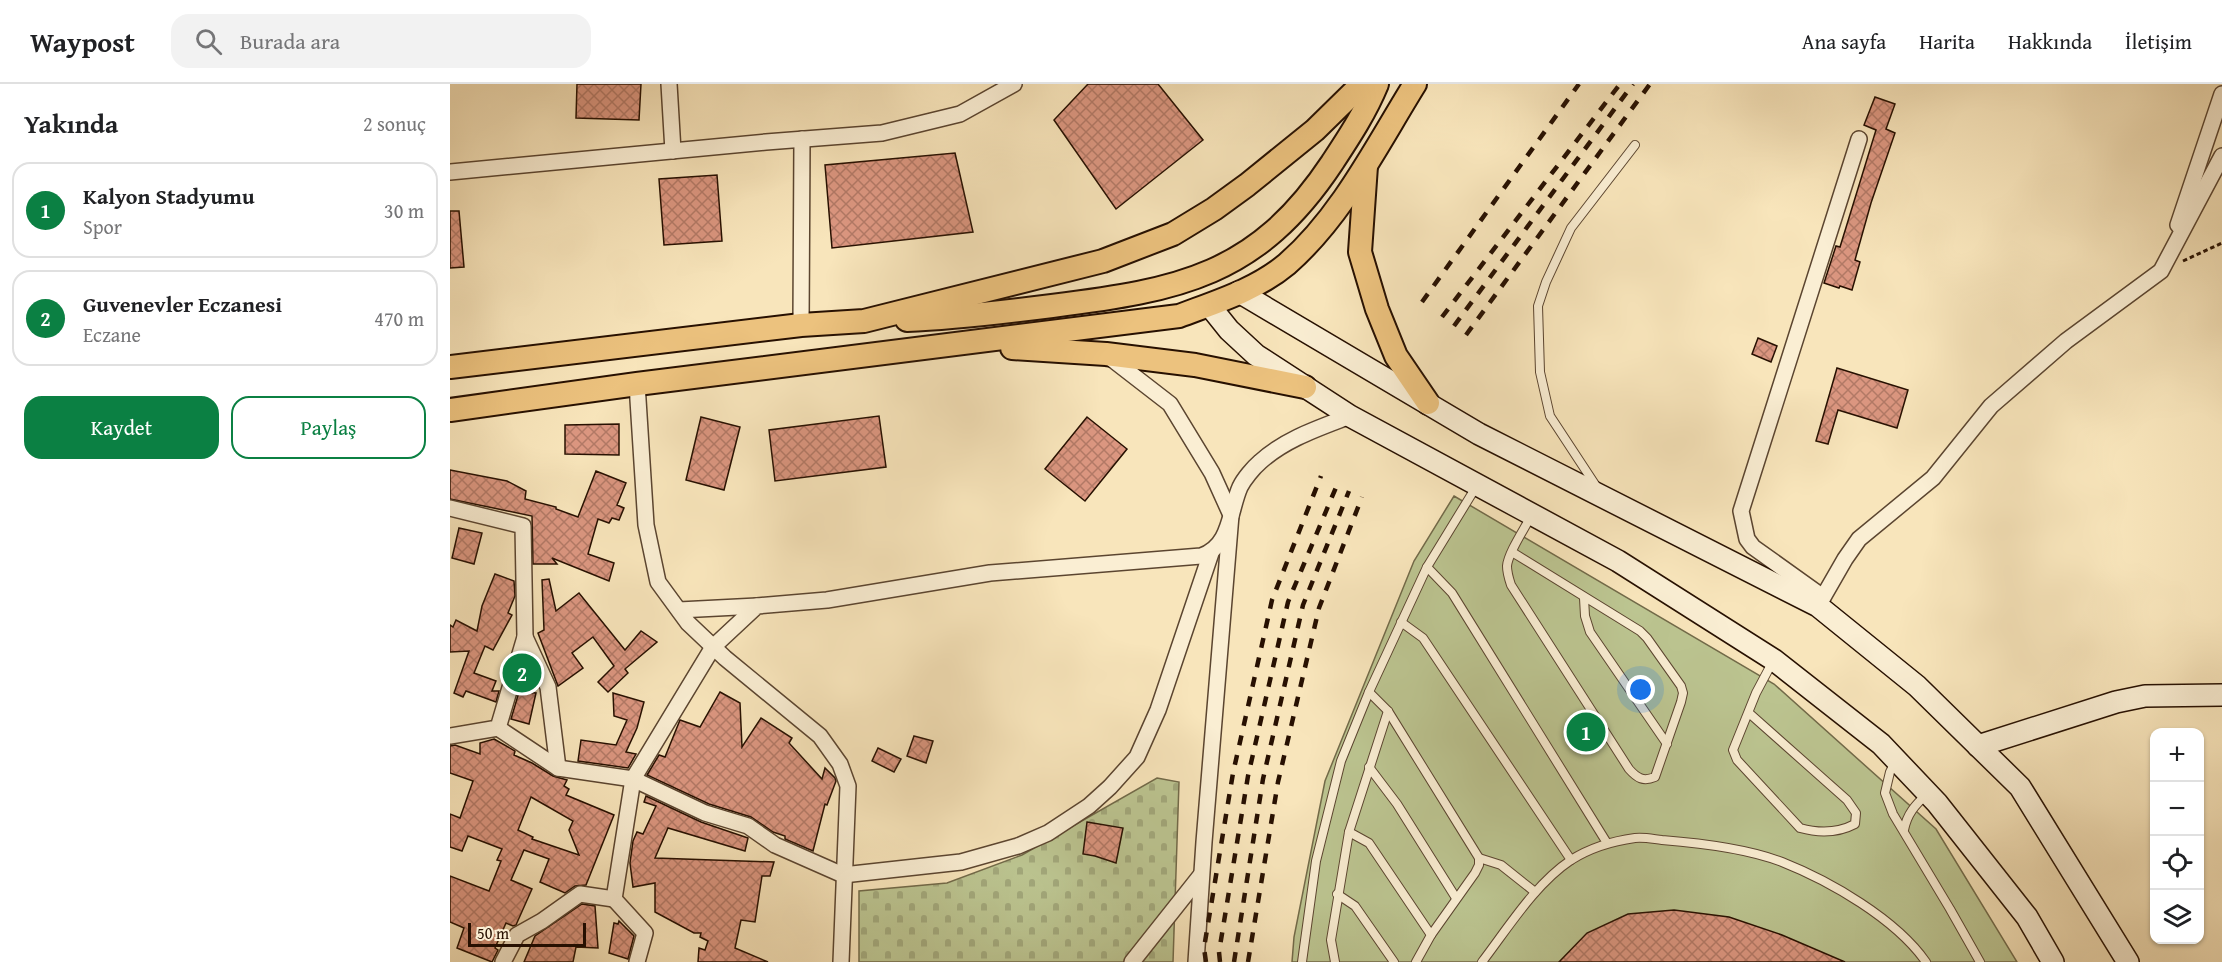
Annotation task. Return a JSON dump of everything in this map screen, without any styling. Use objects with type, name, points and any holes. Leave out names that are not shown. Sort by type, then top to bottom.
[{"type":"main road","points":[[864,321],[1103,261],[1173,234],[1214,209],[1278,161],[1315,130],[1362,84]]},
{"type":"main road","points":[[450,368],[801,325],[949,319],[1112,299],[1157,290],[1218,268],[1253,249],[1270,236],[1299,208],[1320,181],[1366,111],[1377,84]]},
{"type":"main road","points":[[450,410],[637,384],[1179,316],[1227,299],[1286,264],[1314,235],[1348,193],[1415,84]]},
{"type":"main road","points":[[1366,163],[1360,252],[1377,309],[1396,356],[1428,403]]},
{"type":"main road","points":[[1218,268],[1239,292]]},
{"type":"main road","points":[[1197,277],[1209,305]]},
{"type":"main road","points":[[956,345],[1106,354],[1195,365],[1305,387]]},
{"type":"street","points":[[669,84],[673,151]]},
{"type":"street","points":[[450,172],[882,133],[960,114],[1014,84]]},
{"type":"street","points":[[2164,265],[2222,94]]},
{"type":"street","points":[[801,325],[802,139]]},
{"type":"street","points":[[1859,139],[1741,511],[1747,539],[1753,547],[1917,686],[2020,787],[2128,962]]},
{"type":"street","points":[[1820,602],[1859,539],[1933,478],[1991,406],[2066,341],[2164,265],[2222,156]]},
{"type":"street","points":[[1239,292],[1479,434],[1820,602]]},
{"type":"street","points":[[1209,305],[1229,330],[1256,355],[1350,416],[1618,561],[1774,660],[1881,744],[1928,793],[2027,917],[2053,962]]},
{"type":"street","points":[[1106,354],[1170,404],[1212,473],[1231,515],[1201,875],[1196,962]]},
{"type":"street","points":[[637,384],[646,525],[658,582],[688,623],[820,736],[840,764],[848,786],[841,962]]},
{"type":"street","points":[[679,610],[827,600],[990,573],[1201,556],[1211,552],[1221,543],[1241,485],[1260,461],[1299,436],[1350,416]]},
{"type":"street","points":[[450,508],[523,526],[525,637],[498,728]]},
{"type":"street","points":[[450,736],[498,728],[558,768],[633,779],[705,813],[748,826],[775,845],[843,875],[961,862],[1018,846],[1048,833],[1089,806],[1110,788],[1137,757],[1158,710],[1211,552]]},
{"type":"street","points":[[614,899],[633,779],[713,646],[757,606]]},
{"type":"street","points":[[525,637],[548,687],[558,768]]},
{"type":"street","points":[[1978,746],[2116,702],[2145,696],[2222,695]]},
{"type":"street","points":[[1132,962],[1201,875]]},
{"type":"street","points":[[503,962],[517,935],[580,894],[614,899],[645,933],[637,962]]},
{"type":"lane","points":[[1604,497],[1550,416],[1540,372],[1538,306],[1546,282],[1571,228],[1635,145]]},
{"type":"lane","points":[[1302,962],[1316,861],[1341,761],[1369,692],[1427,567],[1477,485]]},
{"type":"lane","points":[[1512,552],[1630,624],[1647,638],[1681,686],[1683,693],[1681,702],[1655,777],[1648,780],[1638,778],[1629,769],[1511,585],[1507,562],[1512,552],[1532,514]]},
{"type":"lane","points":[[1427,567],[1452,593],[1607,843]]},
{"type":"lane","points":[[1584,598],[1585,616],[1590,632],[1667,744]]},
{"type":"lane","points":[[1401,622],[1423,638],[1571,860]]},
{"type":"lane","points":[[1749,713],[1847,800],[1856,813],[1855,824],[1845,829],[1813,832],[1800,828],[1737,760],[1733,750],[1756,693],[1774,660]]},
{"type":"lane","points":[[1369,692],[1388,711],[1479,858],[1479,865],[1475,873],[1431,935],[1416,962]]},
{"type":"lane","points":[[1335,962],[1330,940],[1349,832],[1388,711]]},
{"type":"lane","points":[[1896,760],[1890,772],[1885,793],[1893,814],[1980,962]]},
{"type":"lane","points":[[1369,767],[1397,804],[1456,898]]},
{"type":"lane","points":[[1904,830],[1906,819],[1915,805],[1928,793]]},
{"type":"lane","points":[[1349,832],[1369,843],[1431,935]]},
{"type":"lane","points":[[1482,962],[1535,892],[1571,860],[1607,843],[1637,838],[1687,842],[1780,861],[1827,882],[1887,922],[1926,962]]},
{"type":"lane","points":[[1479,858],[1501,865],[1535,892]]},
{"type":"lane","points":[[1337,894],[1355,906],[1394,962]]},
{"type":"path","points":[[2164,265],[2222,243]]},
{"type":"green space","points":[[1454,496],[1774,684],[1936,829],[2017,962],[1292,962],[1294,937],[1325,781],[1414,561]]},
{"type":"green space","points":[[1157,778],[1179,782],[1173,962],[859,962],[859,891],[947,883],[1022,855]]},
{"type":"building","points":[[577,84],[641,84],[639,120],[576,118]]},
{"type":"building","points":[[1088,84],[1158,84],[1203,140],[1116,209],[1054,120]]},
{"type":"building","points":[[1875,97],[1895,104],[1886,129],[1895,133],[1871,203],[1855,260],[1860,262],[1852,290],[1824,283],[1836,246],[1840,247],[1876,130],[1864,125]]},
{"type":"building","points":[[955,153],[973,232],[832,248],[825,165]]},
{"type":"building","points":[[717,175],[722,241],[664,245],[659,179]]},
{"type":"building","points":[[450,211],[459,211],[464,267],[450,268]]},
{"type":"building","points":[[1758,338],[1777,346],[1771,362],[1752,354]]},
{"type":"building","points":[[1837,368],[1908,390],[1897,428],[1838,410],[1828,444],[1816,441]]},
{"type":"building","points":[[879,416],[886,467],[775,481],[769,430]]},
{"type":"building","points":[[701,417],[740,427],[724,490],[686,480]]},
{"type":"building","points":[[1087,417],[1127,449],[1085,501],[1045,469]]},
{"type":"building","points":[[619,424],[619,455],[565,454],[565,425]]},
{"type":"building","points":[[450,470],[507,481],[526,491],[525,499],[556,507],[556,509],[578,517],[596,471],[626,483],[617,505],[624,508],[619,520],[612,518],[609,523],[598,519],[588,554],[614,563],[609,581],[552,558],[557,564],[533,564],[532,516],[450,499]]},
{"type":"building","points":[[459,528],[482,533],[474,564],[452,558]]},
{"type":"building","points":[[495,574],[514,581],[515,596],[508,613],[512,615],[493,650],[485,646],[474,673],[496,681],[492,691],[499,691],[496,702],[466,691],[463,697],[454,693],[469,651],[450,652],[450,625],[453,627],[456,620],[477,631],[482,606]]},
{"type":"building","points":[[549,579],[556,611],[579,593],[625,650],[641,631],[657,642],[625,669],[628,673],[608,692],[598,682],[614,666],[593,637],[572,653],[583,668],[558,686],[538,633],[544,630],[542,580]]},
{"type":"building","points":[[519,692],[536,693],[529,724],[511,719]]},
{"type":"building","points":[[720,692],[740,703],[742,747],[761,718],[792,738],[789,743],[822,779],[825,768],[835,778],[836,781],[827,805],[825,804],[813,851],[785,839],[785,836],[773,832],[751,817],[709,804],[647,775],[659,755],[665,757],[680,720],[700,727]]},
{"type":"building","points":[[613,693],[644,702],[637,728],[626,752],[636,754],[628,768],[578,761],[581,740],[616,745],[627,720],[614,716]]},
{"type":"building","points":[[914,736],[933,741],[926,763],[907,756]]},
{"type":"building","points":[[494,739],[515,751],[514,755],[553,776],[567,780],[564,786],[569,789],[566,795],[614,815],[586,885],[575,886],[565,893],[540,882],[549,859],[524,850],[511,880],[532,889],[516,925],[506,923],[495,948],[498,950],[492,962],[457,948],[464,928],[450,922],[450,876],[489,891],[501,861],[497,860],[502,849],[468,836],[462,851],[450,847],[450,814],[460,818],[473,781],[450,773],[450,746],[455,745],[480,754],[480,743]],"holes":[[[531,797],[573,821],[569,830],[579,855],[532,839],[533,837],[518,830]]]},
{"type":"building","points":[[878,748],[901,759],[894,772],[872,761]]},
{"type":"building","points":[[646,796],[701,822],[748,838],[745,851],[668,828],[655,858],[774,862],[770,876],[762,876],[755,922],[741,920],[735,948],[768,962],[698,962],[699,948],[705,950],[708,941],[700,937],[701,933],[694,933],[655,912],[655,883],[633,887],[630,863],[633,841],[637,832],[643,834],[656,806],[644,802]]},
{"type":"building","points":[[1087,822],[1123,828],[1116,863],[1083,854]]},
{"type":"building","points":[[582,904],[595,906],[598,948],[576,947],[573,962],[524,962],[535,936]]},
{"type":"building","points":[[1674,910],[1729,917],[1782,935],[1845,962],[1559,962],[1587,933],[1628,914]]},
{"type":"building","points":[[619,921],[634,936],[628,959],[609,953],[614,923],[618,924]]},
{"type":"railway","points":[[1422,302],[1579,84]]},
{"type":"railway","points":[[1442,317],[1620,84]]},
{"type":"railway","points":[[1454,326],[1633,84]]},
{"type":"railway","points":[[1466,335],[1650,84]]},
{"type":"railway","points":[[1206,962],[1204,948],[1233,773],[1272,600],[1321,476]]},
{"type":"railway","points":[[1220,962],[1219,952],[1248,776],[1288,602],[1337,485]]},
{"type":"railway","points":[[1234,962],[1263,779],[1303,605],[1349,491]]},
{"type":"railway","points":[[1248,962],[1278,782],[1319,608],[1362,497]]},
{"type":"place","name":"Guvenevler Eczanesi","points":[[522,673]]},
{"type":"place","name":"Kalyon Stadyumu","points":[[1586,732]]}]
